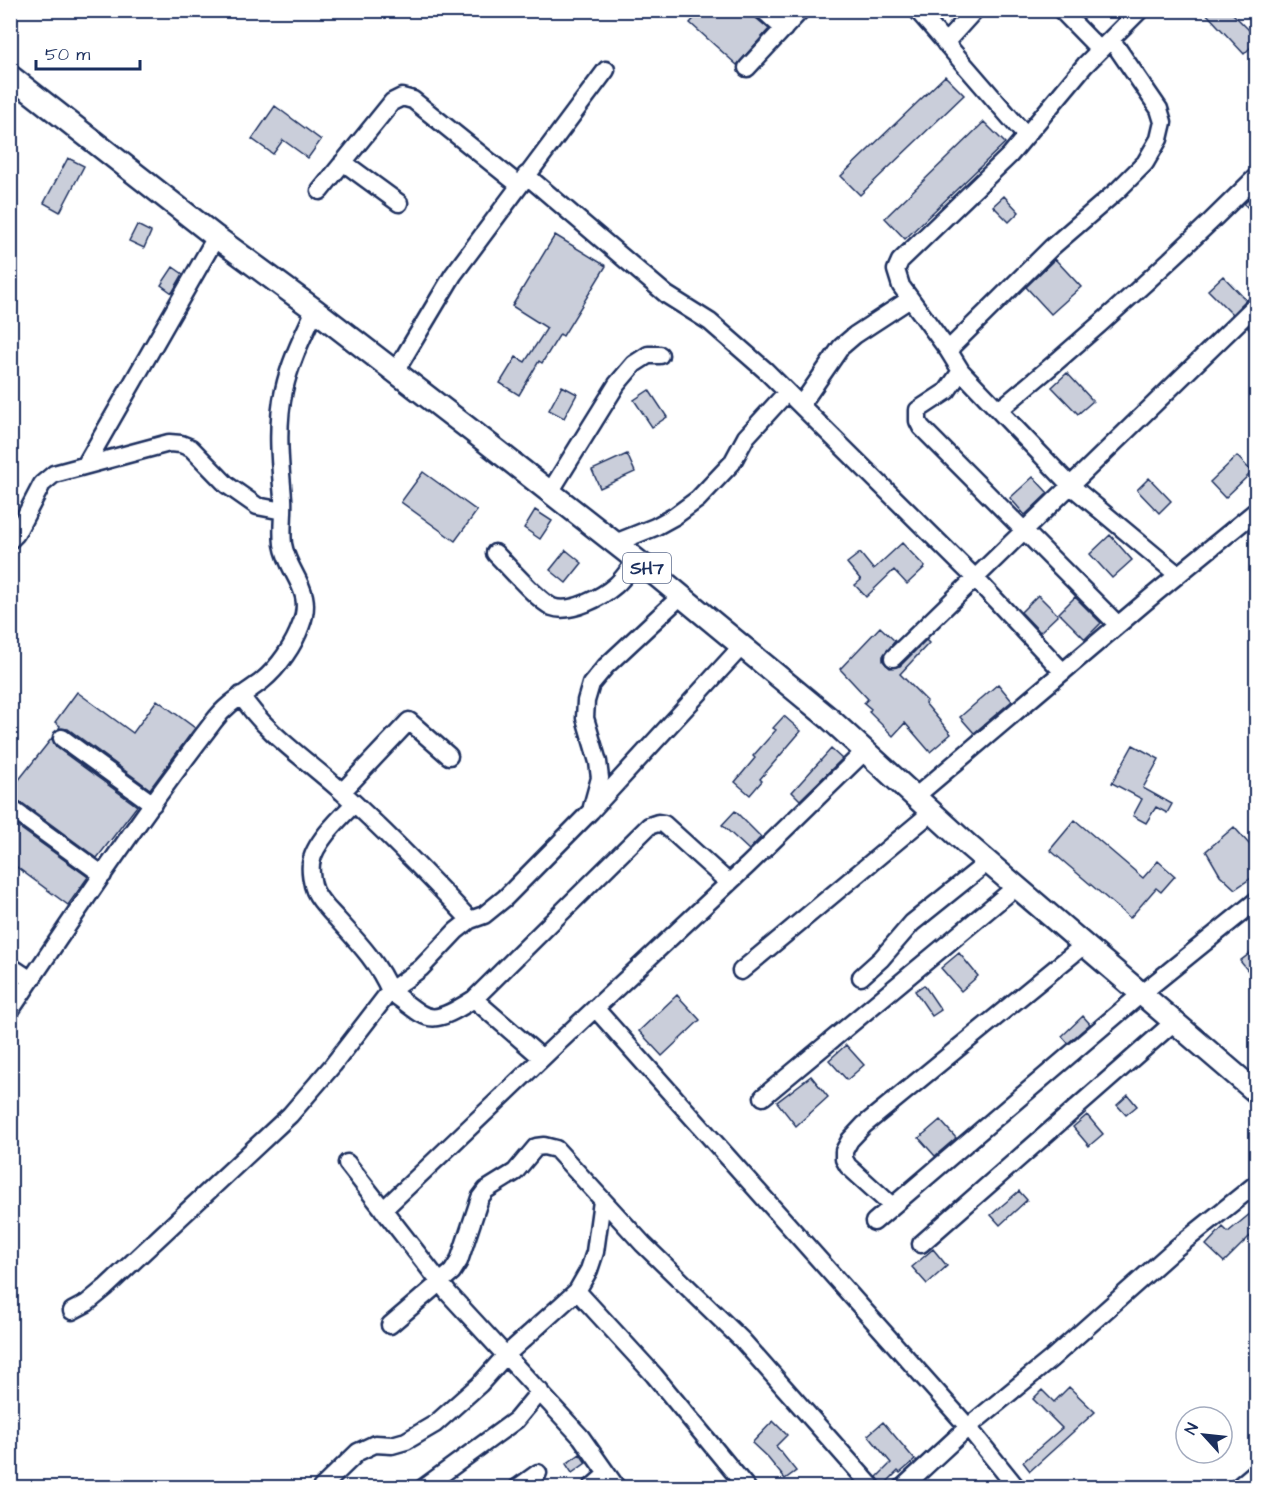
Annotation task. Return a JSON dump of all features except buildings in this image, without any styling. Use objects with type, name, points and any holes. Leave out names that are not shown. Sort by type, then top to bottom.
[{"type":"main road","name":"SH7","points":[[10,76],[216,237],[315,310],[550,492],[681,596],[865,751],[987,862],[1257,1092]]},
{"type":"street","points":[[763,10],[784,28]]},
{"type":"street","points":[[747,68],[801,10]]},
{"type":"street","points":[[916,10],[1026,136]]},
{"type":"street","points":[[945,43],[975,10]]},
{"type":"street","points":[[948,350],[1052,247],[1118,190],[1145,163],[1159,139],[1163,122],[1159,109],[1106,45],[1061,10]]},
{"type":"street","points":[[1140,10],[1047,107],[1026,136],[996,168],[900,261],[896,270],[897,277],[910,298],[961,372],[1070,485],[1178,575]]},
{"type":"street","points":[[395,372],[453,275],[606,70]]},
{"type":"street","points":[[320,191],[393,102],[402,97],[413,100],[523,180],[667,295],[710,322],[801,405],[975,578],[1063,672]]},
{"type":"street","points":[[343,162],[399,203]]},
{"type":"street","points":[[999,410],[1069,353],[1173,259],[1257,177]]},
{"type":"street","points":[[86,464],[216,237]]},
{"type":"street","points":[[801,405],[841,348],[855,335],[910,298]]},
{"type":"street","points":[[893,658],[1257,305]]},
{"type":"street","points":[[10,1011],[215,718],[241,695],[262,681],[280,662],[301,625],[305,609],[302,586],[291,567],[283,544],[279,440],[284,391],[298,346],[315,310]]},
{"type":"street","points":[[550,492],[617,384],[634,364],[648,355],[660,355]]},
{"type":"street","points":[[961,372],[946,392],[918,410],[918,421],[921,427],[1118,625]]},
{"type":"street","points":[[615,543],[655,527],[698,499],[732,463],[746,437],[787,392]]},
{"type":"street","points":[[10,540],[16,534],[42,484],[54,474],[169,443],[191,448],[227,485],[257,506],[283,511]]},
{"type":"street","points":[[915,797],[1257,511]]},
{"type":"street","points":[[495,553],[541,599],[553,607],[564,608],[578,606],[617,584],[636,560]]},
{"type":"street","points":[[591,811],[600,778],[598,762],[585,718],[586,701],[591,684],[606,666],[681,596]]},
{"type":"street","points":[[72,1311],[87,1303],[105,1288],[290,1116],[390,991],[421,968],[456,931],[470,920],[484,915],[505,898],[591,811],[742,646]]},
{"type":"street","points":[[241,695],[248,707],[384,831],[470,920]]},
{"type":"street","points":[[448,756],[409,721],[348,798],[334,825],[318,847],[311,863],[315,892],[370,957],[383,975],[390,991],[425,1017],[432,1019],[458,1009],[474,999],[649,826],[664,824],[729,883]]},
{"type":"street","points":[[62,738],[153,804]]},
{"type":"street","points":[[383,1210],[729,883],[865,751]]},
{"type":"street","points":[[16,812],[103,875]]},
{"type":"street","points":[[741,970],[932,812]]},
{"type":"street","points":[[861,977],[881,959],[912,923],[987,862]]},
{"type":"street","points":[[763,1097],[1017,886]]},
{"type":"street","points":[[874,1222],[1141,994],[1257,901]]},
{"type":"street","points":[[892,1206],[848,1166],[844,1159],[844,1151],[850,1140],[896,1098],[1084,945]]},
{"type":"street","points":[[10,966],[31,980]]},
{"type":"street","points":[[474,999],[542,1058]]},
{"type":"street","points":[[595,1008],[968,1427],[1017,1488]]},
{"type":"street","points":[[921,1244],[1174,1022]]},
{"type":"street","points":[[390,1325],[441,1284],[452,1272],[459,1261],[480,1198],[486,1190],[515,1172],[536,1146],[556,1149],[602,1201],[685,1286],[742,1340],[873,1488]]},
{"type":"street","points":[[347,1163],[441,1284],[581,1437],[612,1481],[591,1488]]},
{"type":"street","points":[[902,1488],[968,1427],[1051,1359],[1176,1248],[1257,1184]]},
{"type":"street","points":[[321,1488],[358,1452],[375,1444],[392,1445],[406,1441],[435,1424],[480,1384],[506,1354],[577,1290],[589,1270],[595,1252],[602,1201]]},
{"type":"street","points":[[577,1290],[654,1375],[747,1488]]},
{"type":"street","points":[[423,1488],[516,1420],[540,1391]]},
{"type":"street","points":[[1238,1488],[1257,1472]]},
{"type":"street","points":[[516,1488],[538,1473]]}]
